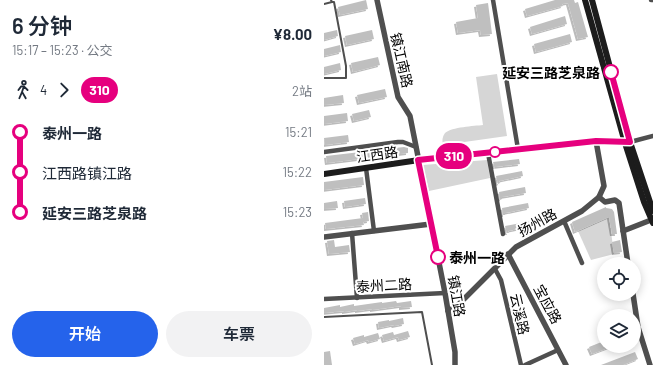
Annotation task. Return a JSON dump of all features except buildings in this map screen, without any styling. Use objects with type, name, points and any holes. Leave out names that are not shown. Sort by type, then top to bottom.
[{"type":"main road","points":[[585,0],[627,143],[652,221]]},
{"type":"main road","points":[[592,0],[627,143],[653,211]]},
{"type":"main road","name":"江西路","points":[[324,174],[418,160],[596,141],[627,143]]},
{"type":"street","name":"镇江南路","points":[[377,0],[398,97],[410,116],[418,160]]},
{"type":"street","points":[[493,0],[518,150]]},
{"type":"street","points":[[627,143],[653,136]]},
{"type":"street","points":[[596,141],[604,186],[599,197],[605,202],[615,200],[619,203],[627,257]]},
{"type":"street","points":[[324,152],[398,142],[403,142],[416,147]]},
{"type":"street","points":[[488,153],[504,234]]},
{"type":"street","name":"镇江路","points":[[418,160],[445,292],[455,352],[455,365]]},
{"type":"street","points":[[366,168],[374,230]]},
{"type":"street","name":"扬州路","points":[[448,311],[456,307],[516,247],[582,211],[599,197]]},
{"type":"street","points":[[564,221],[582,263]]},
{"type":"street","points":[[623,231],[652,221]]},
{"type":"street","points":[[324,237],[431,224]]},
{"type":"street","points":[[352,233],[357,298]]},
{"type":"street","name":"宝应路","points":[[508,254],[566,365]]},
{"type":"street","name":"云溪路","points":[[495,269],[501,280],[521,365]]},
{"type":"street","name":"泰州二路","points":[[324,299],[445,292]]},
{"type":"street","points":[[634,301],[638,327],[650,365]]},
{"type":"street","points":[[525,365],[558,350]]},
{"type":"lane","points":[[324,4],[332,1],[334,2],[346,66],[346,78],[324,78]]},
{"type":"lane","points":[[324,318],[422,312],[432,365]]},
{"type":"shaded area","points":[[497,74],[507,136],[443,145],[443,136],[448,131],[463,127],[483,125],[476,77]]},
{"type":"shaded area","points":[[487,160],[490,178],[429,191],[423,165]]},
{"type":"shaded area","points":[[609,217],[614,254],[597,257],[597,258],[591,260],[578,231]]},
{"type":"bus line","name":"310","points":[[438,257],[418,160],[596,141],[630,142],[611,72]]},
{"type":"place","name":"延安三路芝泉路","points":[[611,72]]},
{"type":"place","name":"泰州一路","points":[[438,257]]}]
